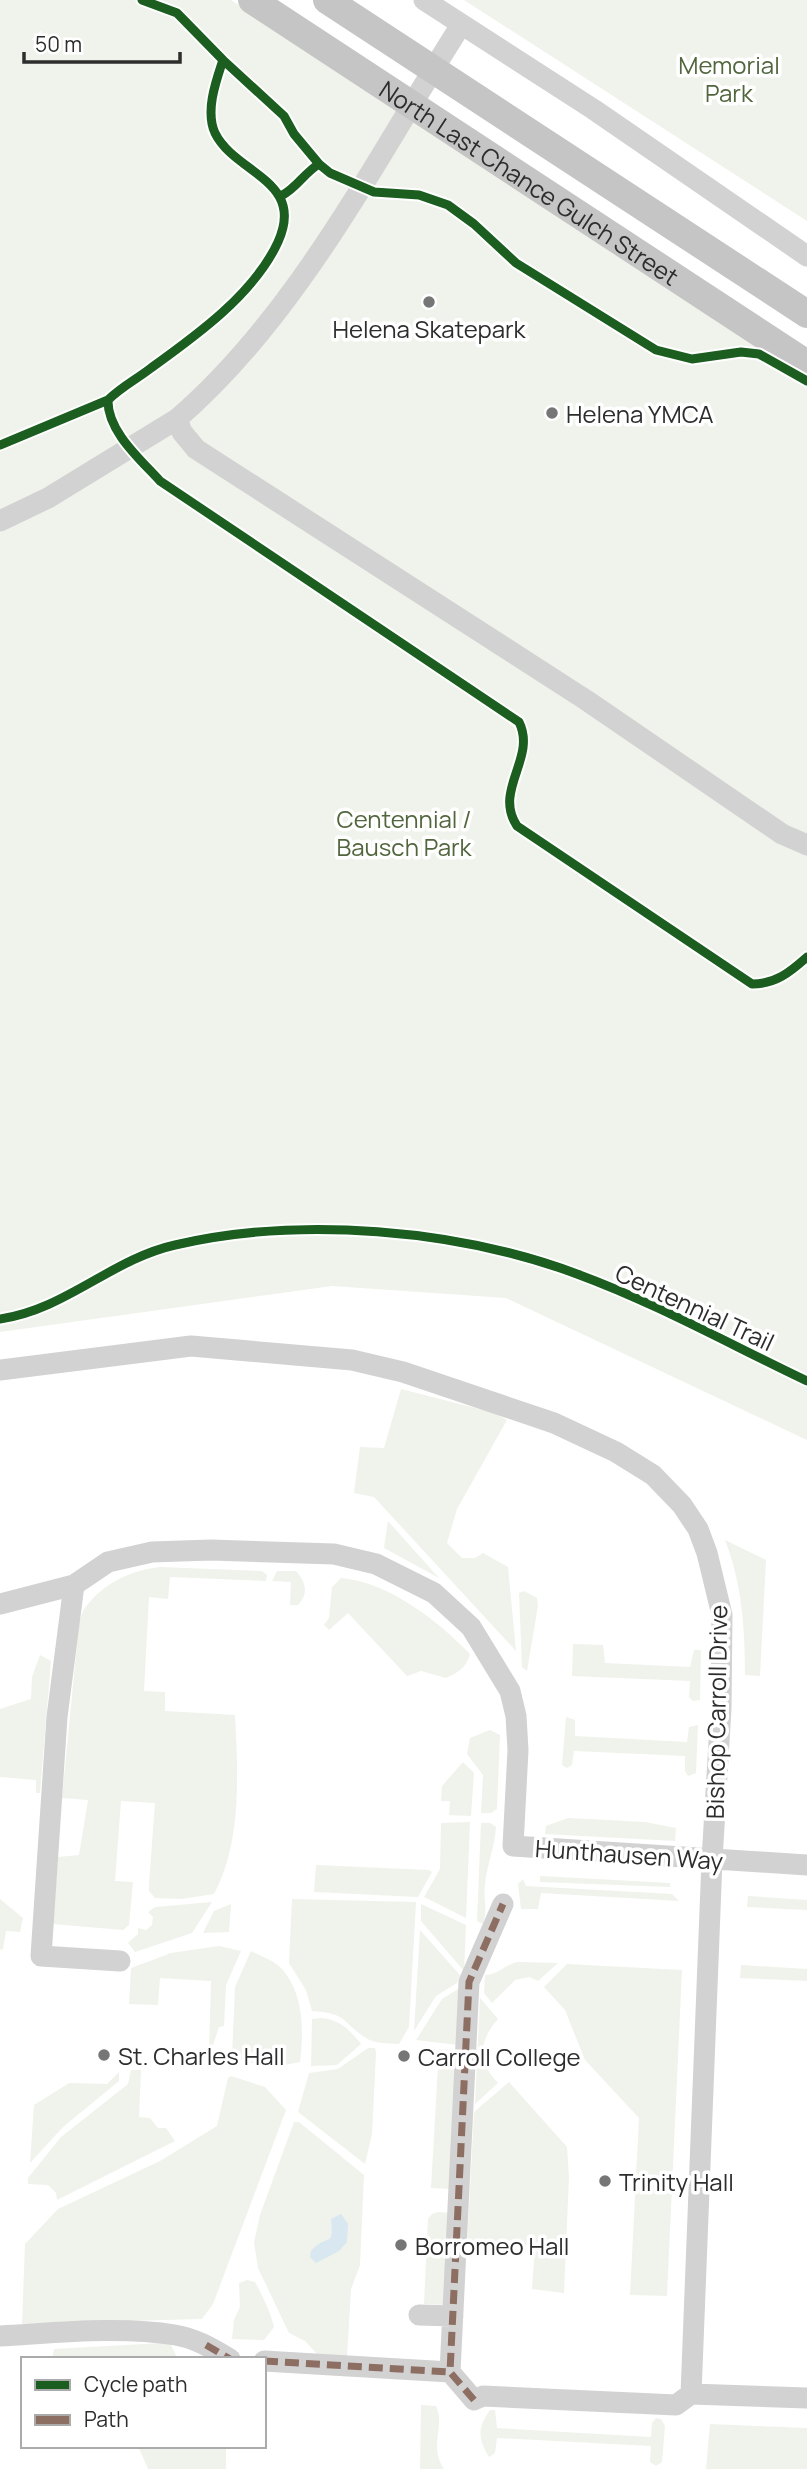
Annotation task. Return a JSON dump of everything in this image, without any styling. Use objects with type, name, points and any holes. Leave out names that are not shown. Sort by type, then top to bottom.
[{"type":"main road","name":"North Last Chance Gulch Street","points":[[252,0],[807,364]]},
{"type":"main road","name":"North Last Chance Gulch Street","points":[[327,0],[807,314]]},
{"type":"street","points":[[424,0],[569,93],[807,256]]},
{"type":"street","points":[[0,522],[48,498],[177,419],[218,384],[259,338],[413,106],[461,25]]},
{"type":"street","points":[[177,419],[182,432],[196,449],[596,707],[782,834],[807,845]]},
{"type":"street","name":"Bishop Carroll Drive","points":[[0,1370],[191,1346],[352,1360],[403,1372],[526,1411],[616,1452],[653,1475],[682,1505],[698,1529],[717,1586],[722,1615],[721,1708],[712,1860],[691,2394]]},
{"type":"street","name":"Hunthausen Way","points":[[0,1604],[74,1586],[108,1562],[152,1552],[211,1550],[334,1554],[376,1564],[434,1593],[471,1627],[510,1691],[516,1716],[518,1750],[513,1846],[807,1866]]},
{"type":"street","points":[[74,1586],[57,1717],[41,1956],[120,1961]]},
{"type":"street","points":[[503,1904],[469,1982],[450,2372],[474,2400],[483,2396],[676,2405],[691,2394],[807,2398]]},
{"type":"street","points":[[419,2315],[453,2316]]},
{"type":"street","points":[[0,2336],[122,2332],[176,2335],[205,2345],[226,2357]]},
{"type":"street","points":[[266,2361],[450,2372]]},
{"type":"green space","name":"Centennial / Bausch Park","points":[[0,0],[231,0],[807,378],[807,1440],[506,1298],[332,1286],[0,1332]]},
{"type":"green space","name":"Memorial Park","points":[[464,0],[807,0],[807,221]]},
{"type":"green space","points":[[401,1389],[495,1413],[507,1420],[457,1509],[447,1543],[462,1558],[475,1558],[483,1553],[508,1567],[516,1651],[374,1497],[354,1493],[360,1447],[384,1448]]},
{"type":"green space","points":[[388,1521],[439,1578],[384,1548]]},
{"type":"green space","points":[[725,1540],[766,1560],[760,1676],[745,1675],[741,1606]]},
{"type":"green space","points":[[160,1567],[262,1571],[267,1575],[266,1581],[170,1577],[168,1599],[149,1597],[144,1691],[165,1692],[165,1711],[235,1715],[237,1783],[230,1852],[214,1894],[181,1899],[155,1898],[149,1891],[149,1884],[155,1803],[121,1801],[115,1881],[133,1882],[129,1925],[123,1930],[53,1924],[58,1857],[79,1855],[88,1800],[62,1798],[81,1617],[92,1599],[109,1585],[139,1571]]},
{"type":"green space","points":[[277,1571],[296,1571],[302,1579],[305,1592],[298,1605],[290,1605],[291,1582],[272,1581]]},
{"type":"green space","points":[[341,1578],[377,1587],[412,1605],[470,1654],[464,1666],[446,1678],[421,1671],[407,1676],[348,1613],[329,1630],[324,1625],[329,1618],[332,1587]]},
{"type":"green space","points":[[524,1591],[537,1598],[538,1606],[527,1671],[522,1667],[519,1593]]},
{"type":"green space","points":[[573,1644],[603,1645],[605,1663],[690,1667],[694,1650],[701,1650],[700,1700],[693,1701],[689,1697],[690,1681],[572,1676]]},
{"type":"green space","points":[[40,1655],[51,1661],[40,1793],[36,1793],[36,1780],[0,1777],[0,1709],[31,1699],[32,1677]]},
{"type":"green space","points":[[566,1717],[575,1720],[575,1736],[687,1742],[689,1727],[698,1725],[696,1773],[688,1776],[685,1771],[685,1756],[574,1751],[572,1765],[567,1768],[562,1765]]},
{"type":"green space","points":[[490,1730],[500,1735],[497,1809],[491,1813],[481,1813],[483,1775],[467,1754],[470,1738]]},
{"type":"green space","points":[[463,1762],[474,1773],[471,1816],[449,1815],[450,1801],[441,1801],[442,1786]]},
{"type":"green space","points":[[568,1818],[645,1822],[676,1828],[675,1841],[545,1834],[546,1826]]},
{"type":"green space","points":[[470,1822],[466,1918],[424,1897],[440,1869],[441,1823]]},
{"type":"green space","points":[[481,1823],[490,1823],[496,1827],[487,1869],[483,1924],[477,1921]]},
{"type":"green space","points":[[316,1865],[432,1872],[418,1897],[314,1892]]},
{"type":"green space","points":[[540,1876],[670,1883],[670,1887],[540,1882]]},
{"type":"green space","points":[[523,1879],[526,1886],[672,1894],[679,1901],[541,1893],[538,1909],[521,1909],[518,1884]]},
{"type":"green space","points":[[748,1896],[807,1900],[807,1910],[747,1907]]},
{"type":"green space","points":[[0,1899],[23,1918],[20,1932],[6,1931],[3,1949],[0,1950]]},
{"type":"green space","points":[[292,1899],[416,1902],[409,2027],[399,2044],[370,2040],[338,2016],[312,2011],[306,1990],[289,1963]]},
{"type":"green space","points":[[212,1902],[192,1933],[135,1952],[128,1943],[138,1934],[138,1928],[146,1930],[152,1925],[153,1917],[148,1912],[155,1907]]},
{"type":"green space","points":[[231,1904],[229,1932],[203,1933],[214,1911]]},
{"type":"green space","points":[[421,1904],[466,1925],[464,1971],[421,1921]]},
{"type":"green space","points":[[420,1930],[460,1975],[457,1983],[436,1996],[414,2031]]},
{"type":"green space","points":[[219,1946],[241,1951],[226,1985],[224,2026],[219,2027],[213,2045],[215,2054],[209,2053],[211,1981],[160,1978],[158,2005],[129,2004],[131,1968],[171,1953]]},
{"type":"green space","points":[[251,1951],[277,1965],[294,1988],[302,2025],[300,2062],[270,2068],[232,2057],[235,1987]]},
{"type":"green space","points":[[518,1962],[558,1963],[538,1981],[529,1977],[515,1980],[492,2003],[484,1993],[485,1975]]},
{"type":"green space","points":[[567,1964],[682,1970],[667,2296],[630,2295],[639,2118],[585,2060],[565,2010],[544,1987]]},
{"type":"green space","points":[[741,1965],[807,1969],[807,1981],[740,1978]]},
{"type":"green space","points":[[458,1989],[458,2045],[416,2040],[442,1999]]},
{"type":"green space","points":[[480,1998],[498,2019],[487,2035],[483,2051],[486,2067],[498,2083],[475,2104]]},
{"type":"green space","points":[[322,2018],[344,2026],[361,2044],[337,2065],[311,2066],[312,2019]]},
{"type":"green space","points":[[368,2048],[375,2048],[376,2053],[372,2134],[365,2164],[298,2112],[309,2073],[338,2069]]},
{"type":"green space","points":[[439,2049],[458,2050],[451,2189],[431,2188]]},
{"type":"green space","points":[[131,2070],[141,2070],[139,2117],[150,2118],[158,2128],[166,2128],[175,2141],[57,2200],[56,2193],[48,2185],[28,2184],[28,2178],[61,2137],[128,2084]]},
{"type":"green space","points":[[119,2072],[119,2081],[63,2127],[30,2163],[34,2105],[69,2083],[107,2084]]},
{"type":"green space","points":[[231,2076],[265,2087],[286,2110],[213,2304],[202,2319],[22,2324],[25,2244],[58,2209],[160,2161],[217,2126],[228,2078]]},
{"type":"green space","points":[[509,2082],[567,2147],[569,2177],[564,2293],[532,2289],[535,2246],[503,2243],[467,2247],[474,2112]]},
{"type":"green space","points":[[294,2122],[299,2122],[364,2175],[360,2265],[351,2289],[347,2358],[320,2357],[305,2341],[289,2333],[258,2268],[254,2242],[260,2215]]},
{"type":"green space","points":[[438,2212],[450,2213],[445,2305],[424,2304],[428,2219]]},
{"type":"green space","points":[[247,2280],[255,2282],[273,2322],[274,2327],[264,2340],[232,2339],[234,2320],[240,2307],[239,2283]]},
{"type":"green space","points":[[162,2343],[171,2345],[177,2357],[52,2357],[54,2349]]},
{"type":"green space","points":[[421,2405],[436,2406],[439,2413],[437,2452],[444,2469],[420,2469]]},
{"type":"green space","points":[[490,2410],[495,2410],[497,2428],[651,2437],[652,2423],[656,2418],[661,2419],[665,2426],[662,2462],[656,2466],[650,2462],[651,2446],[497,2438],[495,2453],[489,2457],[481,2439],[481,2428]]},
{"type":"green space","points":[[710,2424],[807,2428],[807,2469],[706,2469]]},
{"type":"green space","points":[[139,2448],[226,2448],[226,2469],[148,2469]]},
{"type":"shaded area","points":[[341,2214],[348,2224],[347,2242],[339,2251],[316,2263],[310,2257],[311,2251],[330,2238],[331,2219]]},
{"type":"marked path","points":[[474,2400],[450,2372],[469,1982],[503,1904]]},
{"type":"marked path","points":[[206,2345],[227,2357]]},
{"type":"marked path","points":[[266,2361],[450,2372]]},
{"type":"cycle path","points":[[142,0],[177,13],[223,60],[211,106],[215,133],[237,159],[276,191],[283,205],[284,221],[278,242],[268,261],[239,296],[205,327],[108,400],[109,412],[119,434],[160,481],[519,722],[523,748],[510,800],[511,813],[517,826],[752,984],[775,979],[807,957]]},
{"type":"cycle path","points":[[223,60],[284,116],[294,134],[319,164],[281,196]]},
{"type":"cycle path","points":[[319,164],[330,173],[374,192],[419,195],[448,205],[474,224],[516,263],[656,350],[692,359],[741,352],[759,354],[807,381]]},
{"type":"cycle path","points":[[0,445],[108,400]]},
{"type":"cycle path","name":"Centennial Trail","points":[[0,1319],[46,1306],[130,1261],[175,1245],[223,1236],[273,1231],[378,1232],[481,1246],[577,1274],[664,1311],[807,1381]]},
{"type":"place","name":"Helena Skatepark","points":[[429,302]]},
{"type":"place","name":"Helena YMCA","points":[[552,413]]},
{"type":"place","name":"St. Charles Hall","points":[[104,2055]]},
{"type":"place","name":"Carroll College","points":[[404,2056]]},
{"type":"place","name":"Trinity Hall","points":[[605,2181]]},
{"type":"place","name":"Borromeo Hall","points":[[401,2245]]}]
